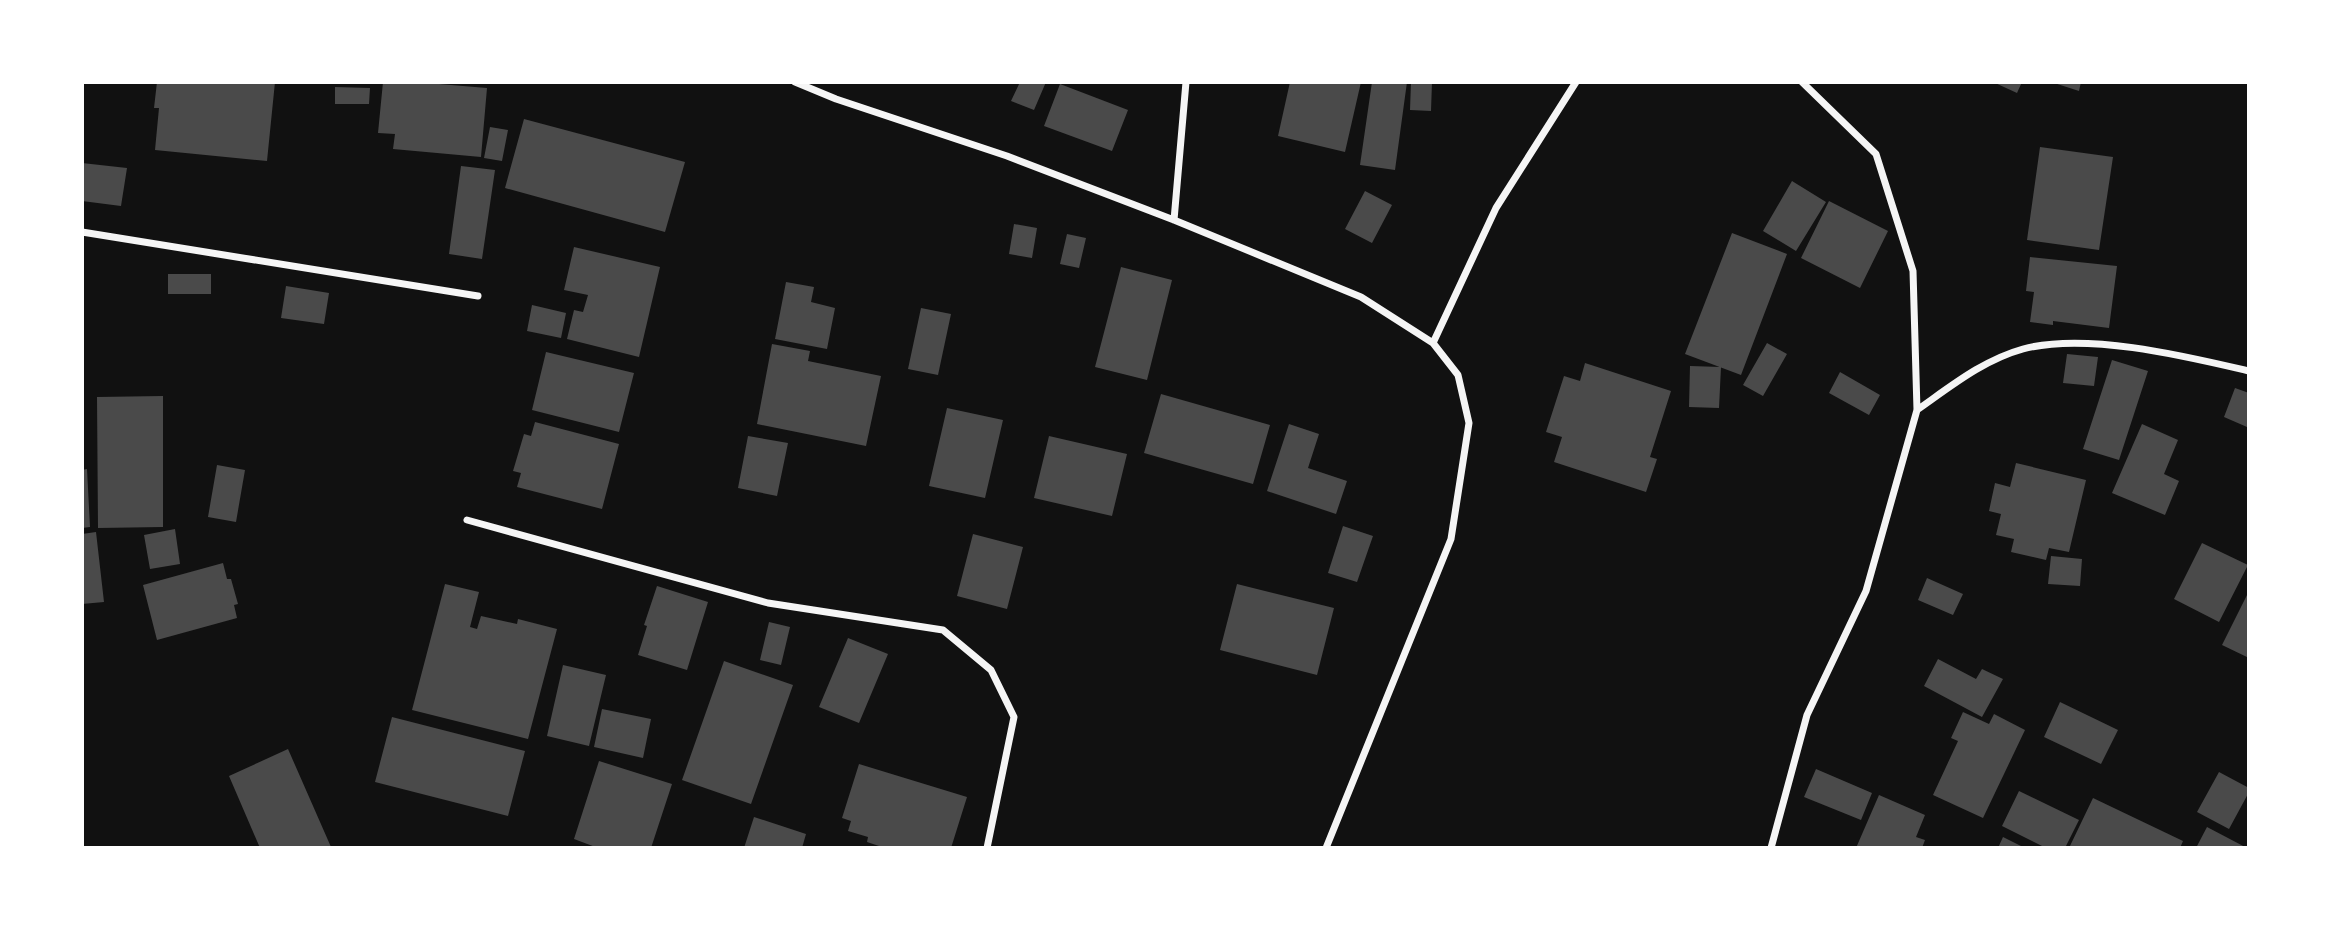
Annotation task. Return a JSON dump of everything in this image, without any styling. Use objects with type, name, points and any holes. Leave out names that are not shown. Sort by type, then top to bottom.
[{"type":"street","points":[[795,82],[836,99],[1007,156],[1174,220],[1361,297],[1433,343],[1458,376],[1469,423],[1451,539],[1326,848]]},
{"type":"street","points":[[1174,220],[1186,82]]},
{"type":"street","points":[[1433,343],[1496,208],[1576,82]]},
{"type":"street","points":[[1771,848],[1807,715],[1866,591],[1917,410],[1913,271],[1876,154],[1802,82]]},
{"type":"street","points":[[82,232],[478,296]]},
{"type":"street","points":[[1917,410],[1974,370],[2023,349],[2076,342],[2178,354],[2249,371]]},
{"type":"street","points":[[467,520],[768,603],[943,630],[991,670],[1014,717],[987,848]]},
{"type":"building","points":[[157,82],[275,82],[267,161],[155,150],[159,108],[154,108]]},
{"type":"building","points":[[383,82],[487,88],[481,157],[393,149],[395,134],[378,133]]},
{"type":"building","points":[[1020,82],[1046,82],[1034,110],[1011,101]]},
{"type":"building","points":[[1290,82],[1361,82],[1345,152],[1278,136]]},
{"type":"building","points":[[1372,82],[1407,82],[1395,170],[1360,165]]},
{"type":"building","points":[[1411,82],[1432,82],[1431,111],[1410,110]]},
{"type":"building","points":[[1993,82],[2022,82],[2017,93]]},
{"type":"building","points":[[2051,82],[2081,82],[2079,91]]},
{"type":"building","points":[[1060,84],[1128,110],[1112,151],[1044,126]]},
{"type":"building","points":[[335,87],[370,88],[369,104],[335,104]]},
{"type":"building","points":[[524,119],[685,162],[665,232],[505,188]]},
{"type":"building","points":[[490,127],[508,130],[502,161],[484,158]]},
{"type":"building","points":[[2040,147],[2113,157],[2099,250],[2027,240]]},
{"type":"building","points":[[82,163],[127,168],[121,206],[82,201]]},
{"type":"building","points":[[461,166],[495,170],[482,259],[449,254]]},
{"type":"building","points":[[1792,181],[1826,202],[1796,251],[1763,231]]},
{"type":"building","points":[[1365,191],[1392,205],[1372,243],[1345,229]]},
{"type":"building","points":[[1829,201],[1888,231],[1860,288],[1801,258]]},
{"type":"building","points":[[1014,224],[1037,228],[1032,258],[1009,254]]},
{"type":"building","points":[[1732,233],[1787,254],[1741,375],[1685,354]]},
{"type":"building","points":[[1067,234],[1086,238],[1079,268],[1060,264]]},
{"type":"building","points":[[574,247],[660,267],[639,357],[567,339],[574,310],[583,312],[588,295],[564,290]]},
{"type":"building","points":[[2030,257],[2117,266],[2109,328],[2053,321],[2053,325],[2030,322],[2034,292],[2026,291]]},
{"type":"building","points":[[1121,267],[1172,280],[1147,380],[1095,367]]},
{"type":"building","points":[[168,274],[211,274],[211,294],[168,294]]},
{"type":"building","points":[[786,282],[814,287],[811,302],[835,308],[827,349],[775,339]]},
{"type":"building","points":[[286,286],[329,293],[324,324],[281,318]]},
{"type":"building","points":[[532,305],[566,313],[561,338],[527,331]]},
{"type":"building","points":[[921,308],[951,314],[938,375],[908,369]]},
{"type":"building","points":[[1767,343],[1787,354],[1763,396],[1743,385]]},
{"type":"building","points":[[772,344],[810,351],[808,361],[881,376],[866,446],[757,424]]},
{"type":"building","points":[[546,352],[634,373],[619,432],[532,410]]},
{"type":"building","points":[[2067,354],[2098,357],[2094,386],[2063,383]]},
{"type":"building","points":[[2112,360],[2148,371],[2119,460],[2083,449]]},
{"type":"building","points":[[1585,363],[1671,391],[1650,457],[1657,459],[1646,492],[1554,462],[1562,437],[1546,432],[1564,376],[1580,381]]},
{"type":"building","points":[[1690,366],[1721,367],[1719,408],[1689,407]]},
{"type":"building","points":[[1840,372],[1880,395],[1869,415],[1829,393]]},
{"type":"building","points":[[2235,388],[2249,393],[2247,427],[2224,417]]},
{"type":"building","points":[[1161,394],[1270,425],[1253,484],[1144,453]]},
{"type":"building","points":[[163,396],[163,527],[98,528],[97,397]]},
{"type":"building","points":[[947,408],[1003,420],[985,498],[929,486]]},
{"type":"building","points":[[535,422],[619,444],[602,509],[517,487],[521,473],[513,471],[524,434],[531,436]]},
{"type":"building","points":[[1289,424],[1319,434],[1308,468],[1347,481],[1336,514],[1267,491]]},
{"type":"building","points":[[2142,424],[2178,440],[2164,474],[2179,481],[2165,515],[2112,493]]},
{"type":"building","points":[[748,436],[788,443],[777,496],[738,488]]},
{"type":"building","points":[[1049,436],[1127,454],[1112,516],[1034,498]]},
{"type":"building","points":[[2016,463],[2086,480],[2069,552],[2049,548],[2046,560],[2011,552],[2014,539],[1996,535],[2001,514],[1989,511],[1995,483],[2010,487]]},
{"type":"building","points":[[217,465],[245,470],[236,522],[208,517]]},
{"type":"building","points":[[87,469],[90,527],[82,528],[82,470]]},
{"type":"building","points":[[1343,526],[1373,536],[1357,582],[1328,573]]},
{"type":"building","points":[[175,529],[180,564],[150,569],[144,535]]},
{"type":"building","points":[[96,532],[104,602],[82,604],[82,534]]},
{"type":"building","points":[[973,534],[1023,547],[1007,609],[957,596]]},
{"type":"building","points":[[2202,543],[2248,565],[2219,622],[2174,599]]},
{"type":"building","points":[[2051,556],[2082,559],[2080,586],[2048,584]]},
{"type":"building","points":[[223,563],[238,604],[234,605],[237,618],[157,640],[143,585]]},
{"type":"building","points":[[1927,578],[1963,594],[1953,615],[1918,600]]},
{"type":"building","points":[[445,584],[479,592],[470,627],[477,629],[481,616],[517,624],[518,619],[557,629],[528,739],[412,710]]},
{"type":"building","points":[[1237,584],[1334,608],[1317,675],[1220,650]]},
{"type":"building","points":[[657,586],[708,602],[687,670],[638,655],[647,626],[644,625]]},
{"type":"building","points":[[2249,591],[2249,658],[2222,645]]},
{"type":"building","points":[[769,622],[790,627],[781,665],[760,660]]},
{"type":"building","points":[[848,638],[888,654],[859,723],[819,707]]},
{"type":"building","points":[[1938,659],[1976,679],[1982,669],[2003,679],[1982,717],[1924,686]]},
{"type":"building","points":[[724,661],[793,685],[751,804],[682,780]]},
{"type":"building","points":[[563,665],[606,675],[589,746],[547,736]]},
{"type":"building","points":[[2060,702],[2118,730],[2101,764],[2044,737]]},
{"type":"building","points":[[602,709],[651,719],[643,758],[594,747]]},
{"type":"building","points":[[1963,712],[1989,724],[1994,714],[2025,730],[1983,818],[1933,795],[1958,741],[1951,738]]},
{"type":"building","points":[[392,717],[525,751],[508,816],[375,782]]},
{"type":"building","points":[[288,749],[331,847],[260,848],[229,776]]},
{"type":"building","points":[[599,761],[672,784],[651,848],[598,848],[574,839]]},
{"type":"building","points":[[859,764],[967,797],[951,848],[885,848],[867,842],[868,837],[848,831],[851,821],[842,818]]},
{"type":"building","points":[[1816,769],[1872,793],[1861,820],[1804,797]]},
{"type":"building","points":[[2219,772],[2249,788],[2229,829],[2197,812]]},
{"type":"building","points":[[2019,791],[2079,820],[2065,848],[2046,848],[2002,826]]},
{"type":"building","points":[[1879,795],[1925,815],[1916,837],[1925,840],[1922,848],[1856,848]]},
{"type":"building","points":[[2093,798],[2183,841],[2180,848],[2069,848]]},
{"type":"building","points":[[754,817],[806,834],[802,848],[744,848]]},
{"type":"building","points":[[2207,827],[2247,848],[2196,848]]},
{"type":"building","points":[[2003,837],[2025,848],[1998,848]]}]
